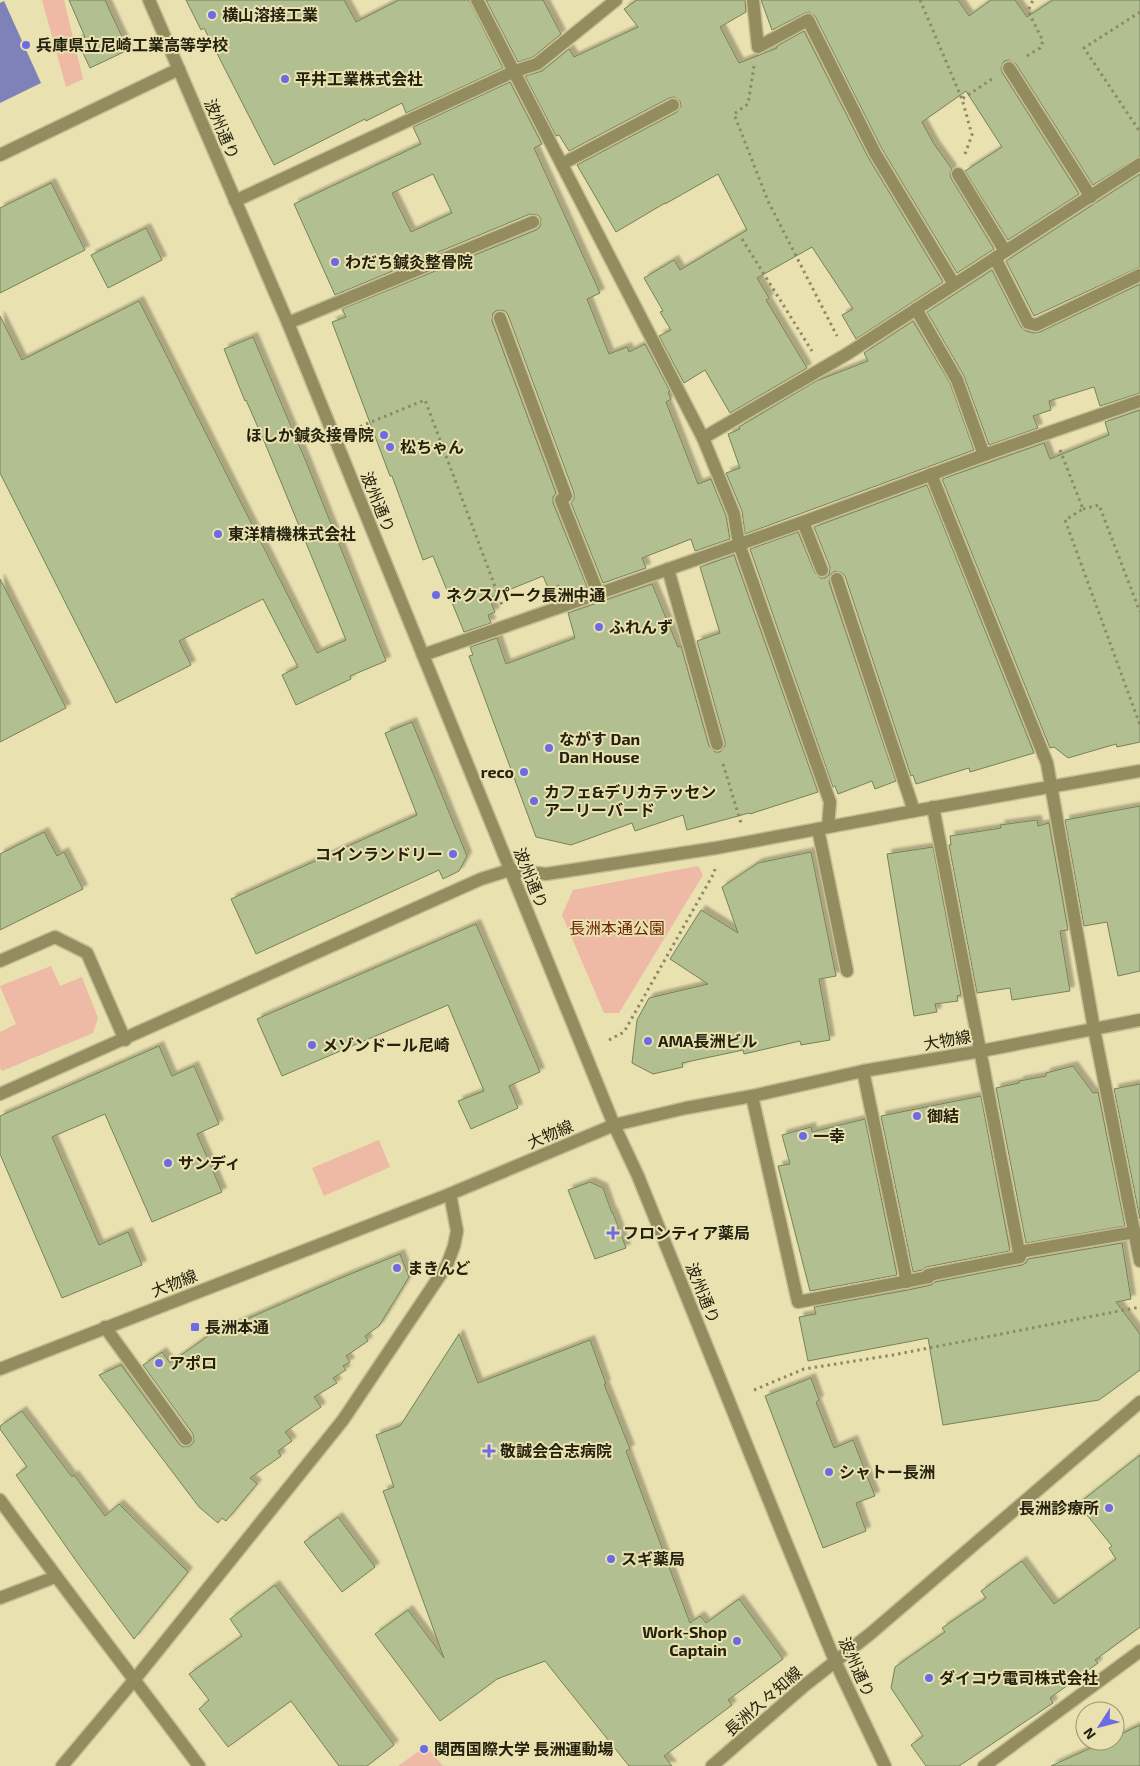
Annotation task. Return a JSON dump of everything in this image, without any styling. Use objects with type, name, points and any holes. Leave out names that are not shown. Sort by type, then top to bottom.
[{"type":"street","name":"波州通り","points":[[149,0],[288,322],[614,1125],[638,1176],[835,1661],[885,1766]]},
{"type":"street","points":[[477,0],[703,438],[734,514],[739,544],[830,802],[823,828],[847,971]]},
{"type":"street","points":[[235,201],[515,71],[536,64],[616,0]]},
{"type":"street","points":[[753,0],[758,47],[808,20],[875,153],[954,284]]},
{"type":"street","points":[[1010,68],[1091,197]]},
{"type":"street","points":[[0,155],[179,69]]},
{"type":"street","points":[[562,164],[673,105]]},
{"type":"street","points":[[703,438],[847,354],[1140,164]]},
{"type":"street","points":[[958,174],[1000,254],[1028,323],[1036,325],[1140,275]]},
{"type":"street","points":[[288,322],[533,222]]},
{"type":"street","points":[[916,309],[957,380],[984,455]]},
{"type":"street","points":[[500,318],[566,496],[561,500],[598,593]]},
{"type":"street","points":[[423,655],[803,522],[931,474],[1140,401]]},
{"type":"street","points":[[931,474],[1047,763],[1094,1029],[1140,1261]]},
{"type":"street","points":[[803,522],[822,570]]},
{"type":"street","points":[[668,569],[717,744]]},
{"type":"street","points":[[837,579],[914,811]]},
{"type":"street","points":[[0,1094],[481,879],[510,870],[546,874],[716,848],[932,807],[1140,771]]},
{"type":"street","points":[[752,1096],[798,1302],[907,1282],[929,1277],[928,1275],[1020,1257],[932,807]]},
{"type":"street","points":[[0,961],[55,937],[86,954],[124,1040]]},
{"type":"street","name":"大物線","points":[[0,1369],[450,1194],[614,1125],[863,1071],[981,1051],[1140,1020]]},
{"type":"street","points":[[863,1071],[907,1282]]},
{"type":"street","points":[[62,1766],[135,1679],[343,1420],[447,1265],[457,1231],[450,1194]]},
{"type":"street","points":[[1019,1252],[1135,1232]]},
{"type":"street","points":[[105,1327],[186,1439]]},
{"type":"street","name":"長洲久々知線","points":[[712,1766],[1140,1402]]},
{"type":"street","points":[[0,1500],[55,1577],[135,1679],[199,1766]]},
{"type":"street","points":[[0,1598],[55,1577]]},
{"type":"street","points":[[984,1766],[1140,1651]]},
{"type":"path","points":[[920,0],[962,99],[972,135],[958,174]]},
{"type":"path","points":[[962,99],[1040,48],[1043,41],[1028,11],[1033,0]]},
{"type":"path","points":[[1140,12],[1084,48],[1140,132]]},
{"type":"path","points":[[758,47],[748,104],[734,114],[768,201],[847,354]]},
{"type":"path","points":[[742,239],[823,369]]},
{"type":"path","points":[[334,438],[425,400],[510,624]]},
{"type":"path","points":[[1052,431],[1083,509]]},
{"type":"path","points":[[1140,612],[1099,505],[1083,509],[1065,520],[1140,725]]},
{"type":"path","points":[[717,744],[747,843]]},
{"type":"path","points":[[609,1040],[624,1032],[714,874],[716,848]]},
{"type":"path","points":[[754,1390],[804,1369],[893,1355],[1140,1307]]},
{"type":"green space","points":[[42,0],[64,0],[83,79],[66,87]]},
{"type":"green space","name":"長洲本通公園","points":[[698,866],[703,875],[619,1013],[604,1013],[562,915],[573,890]]},
{"type":"green space","points":[[51,966],[60,986],[82,977],[98,1018],[93,1033],[2,1071],[0,1068],[0,1032],[16,1024],[0,986]]},
{"type":"green space","points":[[379,1140],[390,1167],[324,1196],[312,1168]]},
{"type":"green space","points":[[426,1746],[443,1766],[398,1766]]},
{"type":"water","points":[[4,1],[41,83],[0,103],[0,3]]},
{"type":"building","points":[[69,0],[105,0],[128,50],[90,68],[77,40],[85,37]]},
{"type":"building","points":[[186,0],[344,0],[356,22],[399,0],[469,0],[503,68],[406,113],[402,103],[366,121],[365,119],[274,165],[204,28],[201,30]]},
{"type":"building","points":[[486,0],[543,0],[561,34],[533,57],[518,62]]},
{"type":"building","points":[[637,0],[745,0],[746,12],[720,27],[739,63],[777,48],[777,46],[804,31],[868,157],[943,282],[856,339],[842,315],[853,309],[812,247],[757,278],[769,298],[766,300],[807,368],[730,413],[705,370],[684,383],[659,336],[671,330],[660,312],[663,311],[644,278],[674,260],[680,270],[747,230],[718,174],[616,232],[577,165],[677,112],[681,106],[680,101],[674,97],[669,98],[569,151],[559,135],[556,136],[525,76],[542,71],[569,49],[574,57],[638,27],[624,9]]},
{"type":"building","points":[[761,0],[958,0],[969,16],[991,0],[1015,0],[1027,17],[1053,0],[1140,0],[1140,156],[1093,185],[1016,64],[1009,60],[1004,61],[1001,68],[1002,72],[1079,194],[1008,240],[965,171],[1002,147],[966,91],[922,122],[934,144],[952,169],[951,178],[994,249],[957,273],[882,149],[815,16],[809,12],[805,13],[772,30]]},
{"type":"building","points":[[510,82],[542,144],[534,148],[600,293],[587,299],[609,354],[627,347],[629,352],[645,344],[670,391],[668,392],[671,399],[666,402],[698,484],[711,479],[726,516],[730,539],[695,551],[691,539],[642,558],[646,568],[603,583],[571,503],[574,499],[574,493],[508,315],[505,311],[498,310],[493,313],[492,321],[556,493],[553,497],[553,503],[588,589],[563,597],[559,585],[549,590],[543,576],[489,598],[495,612],[488,615],[491,623],[464,632],[433,556],[423,560],[332,322],[346,317],[342,309],[536,230],[540,227],[541,219],[538,215],[530,214],[335,295],[294,204],[421,144],[413,127]],"holes":[[[433,174],[452,213],[411,232],[392,193]]]},
{"type":"building","points":[[1140,174],[1140,267],[1034,316],[1006,261]]},
{"type":"building","points":[[51,183],[85,250],[0,293],[0,208]]},
{"type":"building","points":[[146,228],[162,260],[108,288],[91,255]]},
{"type":"building","points":[[992,270],[1021,327],[1026,331],[1034,333],[1040,332],[1140,284],[1140,393],[1100,406],[1094,387],[1049,401],[1051,410],[1033,416],[1038,428],[989,445],[964,376],[927,312]]},
{"type":"building","points":[[139,301],[317,653],[346,640],[224,349],[253,337],[307,464],[386,661],[350,676],[351,679],[296,705],[282,675],[298,667],[263,599],[179,641],[191,665],[116,703],[0,473],[0,316],[22,360]]},
{"type":"building","points":[[913,321],[950,383],[974,450],[745,534],[742,511],[726,473],[740,468],[728,434],[740,429],[739,427],[816,381],[868,361],[864,353]]},
{"type":"building","points":[[1140,410],[1140,742],[1117,747],[1116,744],[1068,758],[1054,747],[1050,748],[942,479],[1044,443],[1050,459],[1109,435],[1105,422]]},
{"type":"building","points":[[927,485],[1034,753],[970,772],[969,768],[916,784],[913,775],[911,776],[845,576],[835,571],[831,574],[829,582],[896,781],[875,789],[872,781],[838,794],[835,786],[833,787],[750,549],[798,532],[815,573],[820,578],[825,578],[829,575],[830,567],[814,527]]},
{"type":"building","points":[[734,555],[818,792],[750,814],[687,830],[683,815],[635,831],[632,823],[571,845],[536,837],[469,656],[473,655],[470,647],[497,638],[506,664],[575,638],[568,613],[652,584],[678,647],[681,646],[709,746],[715,752],[720,752],[725,746],[725,742],[697,641],[720,633],[700,567]]},
{"type":"building","points":[[0,579],[66,708],[0,742]]},
{"type":"building","points":[[412,722],[467,856],[459,871],[443,879],[439,870],[256,954],[231,899],[417,815],[385,733]]},
{"type":"building","points":[[1140,806],[1140,971],[1118,976],[1107,922],[1084,926],[1065,820]]},
{"type":"building","points":[[1037,820],[1038,826],[1049,823],[1068,930],[1060,931],[1070,991],[1012,1000],[1010,988],[977,993],[949,845],[951,845],[950,836],[1001,828],[1000,825]]},
{"type":"building","points":[[44,832],[57,856],[64,852],[83,889],[0,930],[0,854]]},
{"type":"building","points":[[933,847],[961,995],[957,996],[958,1001],[935,1004],[937,1012],[914,1016],[887,854]]},
{"type":"building","points":[[811,852],[836,976],[819,979],[830,1040],[801,1045],[800,1041],[744,1054],[743,1050],[682,1063],[683,1067],[653,1074],[632,1063],[637,1020],[649,998],[708,984],[670,959],[701,910],[738,933],[722,887],[758,863]]},
{"type":"building","name":"メゾンドール尼崎","points":[[476,924],[540,1072],[509,1086],[518,1108],[471,1129],[458,1101],[484,1091],[448,1005],[282,1076],[257,1019]]},
{"type":"building","points":[[159,1046],[172,1076],[194,1066],[219,1124],[197,1134],[222,1192],[152,1222],[105,1114],[52,1137],[99,1245],[128,1232],[142,1265],[62,1298],[0,1154],[0,1116]]},
{"type":"building","points":[[1073,1066],[1093,1093],[1098,1092],[1125,1226],[1026,1243],[996,1088],[1046,1076],[1046,1073]]},
{"type":"building","points":[[1140,1084],[1140,1219],[1114,1089]]},
{"type":"building","points":[[981,1096],[1010,1251],[926,1267],[913,1272],[881,1116]]},
{"type":"building","points":[[865,1119],[897,1275],[810,1291],[778,1166],[790,1164],[782,1135],[811,1127],[812,1132]]},
{"type":"building","points":[[590,1182],[603,1188],[626,1248],[595,1259],[568,1190]]},
{"type":"building","points":[[1122,1243],[1131,1299],[1116,1302],[1140,1334],[1140,1370],[1099,1400],[943,1425],[928,1338],[808,1361],[799,1317],[816,1314],[814,1307],[908,1290],[931,1285],[935,1282],[1022,1265],[1028,1259]]},
{"type":"building","points":[[400,1254],[409,1277],[379,1326],[365,1336],[368,1341],[346,1356],[350,1362],[343,1366],[346,1370],[333,1378],[337,1383],[314,1397],[321,1407],[285,1432],[292,1441],[278,1451],[281,1456],[250,1478],[257,1484],[226,1521],[222,1518],[218,1523],[199,1507],[99,1375],[121,1365],[179,1444],[183,1447],[190,1446],[194,1442],[193,1434],[143,1365],[162,1352],[170,1363],[208,1336]]},
{"type":"building","points":[[459,1334],[478,1383],[590,1340],[606,1384],[604,1384],[630,1449],[626,1451],[690,1623],[700,1616],[706,1623],[739,1599],[783,1659],[728,1700],[732,1705],[664,1756],[672,1766],[629,1766],[545,1661],[497,1679],[440,1721],[375,1634],[408,1610],[444,1658],[383,1491],[394,1487],[376,1435],[400,1426]]},
{"type":"building","name":"シャトー長洲","points":[[811,1378],[819,1400],[816,1402],[834,1448],[853,1440],[875,1496],[856,1503],[866,1531],[823,1548],[765,1396]]},
{"type":"building","points":[[22,1411],[72,1477],[74,1475],[105,1516],[119,1504],[188,1572],[134,1639],[16,1475],[27,1467],[0,1429],[0,1426]]},
{"type":"building","points":[[1140,1455],[1140,1627],[1095,1660],[1098,1663],[1050,1698],[1053,1703],[959,1766],[926,1766],[911,1745],[923,1736],[891,1688],[895,1667],[945,1632],[942,1628],[986,1598],[981,1591],[1022,1561],[1054,1604],[1116,1559],[1109,1548],[1112,1546],[1078,1504]]},
{"type":"building","points":[[338,1517],[375,1567],[342,1592],[304,1542]]},
{"type":"building","points":[[275,1585],[394,1745],[367,1766],[339,1766],[291,1701],[228,1747],[199,1709],[209,1700],[189,1674],[242,1636],[230,1619]]},
{"type":"building","points":[[1140,1725],[1140,1766],[1051,1766],[1084,1751],[1125,1751],[1125,1732]]},
{"type":"place","name":"横山溶接工業","points":[[212,15]]},
{"type":"place","name":"兵庫県立尼崎工業高等学校","points":[[26,45]]},
{"type":"place","name":"平井工業株式会社","points":[[285,79]]},
{"type":"place","name":"わだち鍼灸整骨院","points":[[335,262]]},
{"type":"place","name":"ほしか鍼灸接骨院","points":[[384,435]]},
{"type":"place","name":"松ちゃん","points":[[390,447]]},
{"type":"place","name":"東洋精機株式会社","points":[[218,534]]},
{"type":"place","name":"ネクスパーク長洲中通","points":[[436,595]]},
{"type":"place","name":"ふれんず","points":[[599,627]]},
{"type":"place","name":"ながす Dan Dan House","points":[[549,748]]},
{"type":"place","name":"reco","points":[[524,772]]},
{"type":"place","name":"カフェ&デリカテッセン アーリーバード","points":[[534,801]]},
{"type":"place","name":"コインランドリー","points":[[453,854]]},
{"type":"place","name":"AMA長洲ビル","points":[[648,1041]]},
{"type":"place","name":"メゾンドール尼崎","points":[[312,1045]]},
{"type":"place","name":"御結","points":[[917,1116]]},
{"type":"place","name":"一幸","points":[[803,1136]]},
{"type":"place","name":"サンディ","points":[[168,1163]]},
{"type":"place","name":"フロンティア薬局","points":[[613,1233]]},
{"type":"place","name":"まきんど","points":[[397,1268]]},
{"type":"place","name":"長洲本通","points":[[195,1327]]},
{"type":"place","name":"アポロ","points":[[159,1363]]},
{"type":"place","name":"敬誠会合志病院","points":[[489,1451]]},
{"type":"place","name":"シャトー長洲","points":[[829,1472]]},
{"type":"place","name":"長洲診療所","points":[[1109,1508]]},
{"type":"place","name":"スギ薬局","points":[[611,1559]]},
{"type":"place","name":"Work-Shop Captain","points":[[737,1641]]},
{"type":"place","name":"ダイコウ電司株式会社","points":[[929,1678]]},
{"type":"place","name":"関西国際大学 長洲運動場","points":[[424,1749]]}]
